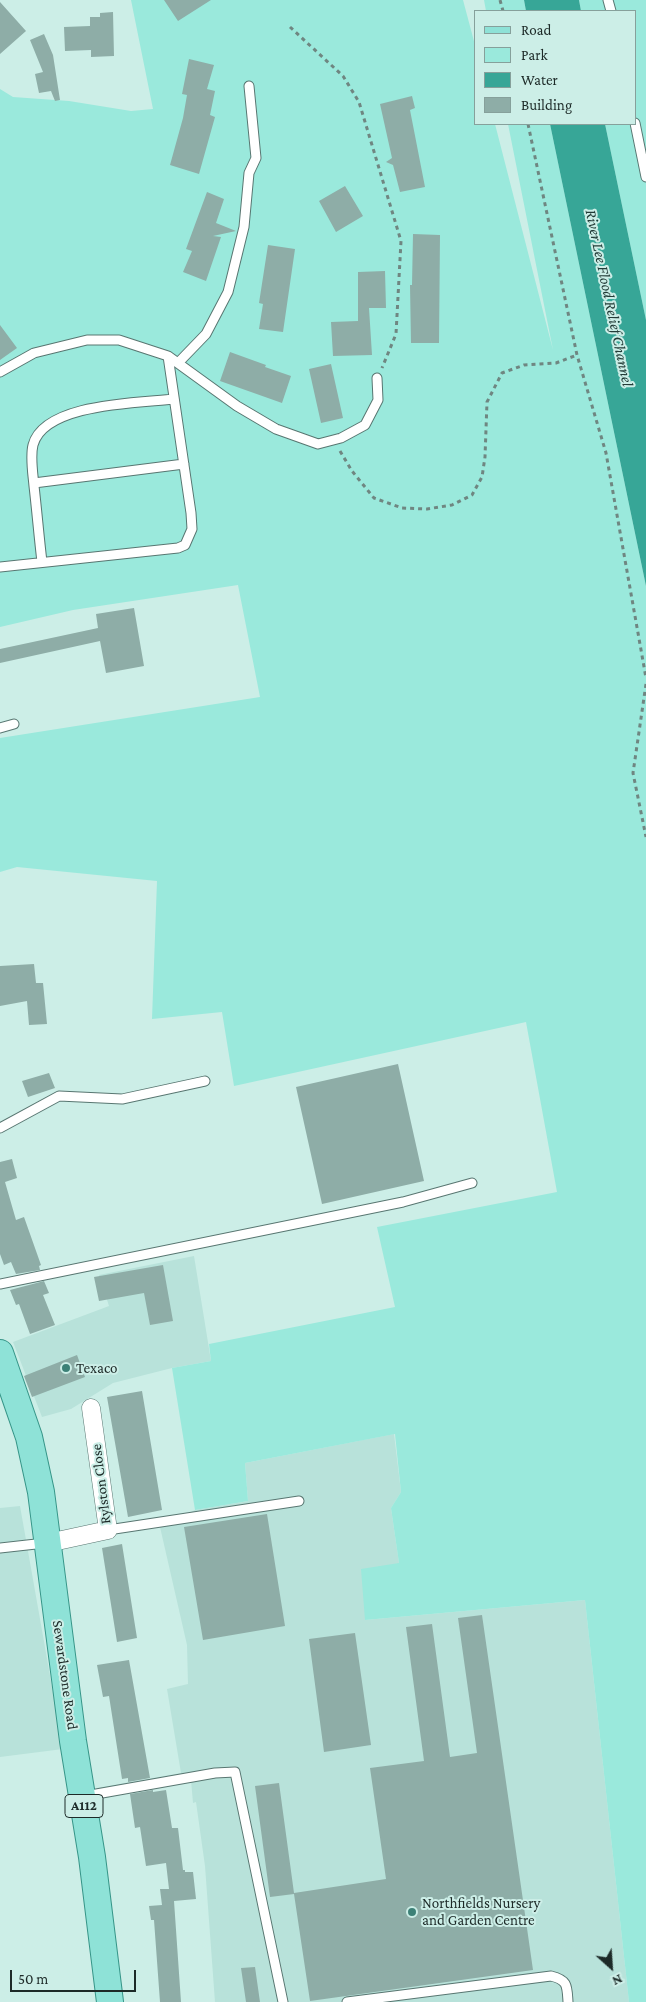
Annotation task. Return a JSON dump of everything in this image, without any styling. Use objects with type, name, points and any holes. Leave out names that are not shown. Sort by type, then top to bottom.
[{"type":"main road","name":"Sewardstone Road","points":[[0,1353],[30,1438],[42,1492],[110,2002]]},
{"type":"street","name":"Rylston Close","points":[[48,1543],[108,1530],[92,1408]]},
{"type":"lane","points":[[178,363],[206,334],[228,292],[244,227],[249,173],[256,158],[249,86]]},
{"type":"lane","points":[[635,125],[646,177]]},
{"type":"lane","points":[[0,372],[34,353],[87,340],[119,340],[168,356],[237,406],[276,429],[318,444],[341,438],[365,425],[378,400],[377,378]]},
{"type":"lane","points":[[0,567],[178,548],[185,545],[192,529],[168,356]]},
{"type":"lane","points":[[42,562],[32,446],[38,434],[46,425],[64,415],[86,410],[174,399]]},
{"type":"lane","points":[[34,483],[184,464]]},
{"type":"lane","points":[[0,728],[14,724]]},
{"type":"lane","points":[[0,1128],[59,1096],[122,1099],[205,1081]]},
{"type":"lane","points":[[0,1284],[403,1202],[472,1183]]},
{"type":"lane","points":[[108,1530],[299,1501]]},
{"type":"lane","points":[[0,1548],[48,1543]]},
{"type":"lane","points":[[82,1796],[214,1773],[235,1772],[284,2002]]},
{"type":"lane","points":[[347,2002],[551,1976],[560,1978],[567,1986],[568,2002]]},
{"type":"path","points":[[290,27],[343,76],[359,102],[401,242],[396,334],[389,356],[377,378]]},
{"type":"path","points":[[528,125],[576,356],[606,453],[646,678]]},
{"type":"path","points":[[333,440],[352,471],[374,498],[402,508],[428,509],[452,505],[472,495],[482,477],[488,402],[502,373],[524,365],[556,363],[576,356]]},
{"type":"path","points":[[646,684],[633,773],[646,837]]},
{"type":"shaded area","points":[[194,1256],[211,1361],[172,1368],[113,1383],[71,1409],[42,1417],[13,1342],[109,1306],[99,1275]]},
{"type":"shaded area","points":[[394,1434],[401,1492],[391,1508],[399,1563],[365,1620],[585,1600],[629,2002],[215,2002],[205,1866],[196,1802],[193,1803],[191,1780],[101,1799],[97,1788],[181,1773],[167,1689],[188,1684],[187,1645],[160,1527],[195,1510],[248,1501],[245,1463]]},
{"type":"shaded area","points":[[20,1506],[63,1749],[0,1757],[0,1508]]},
{"type":"green space","points":[[131,0],[463,0],[473,38],[473,125],[495,125],[553,350],[508,125],[550,125],[646,586],[646,2002],[629,2002],[585,1600],[365,1620],[361,1569],[399,1563],[391,1508],[401,1492],[395,1434],[245,1463],[248,1501],[195,1510],[172,1368],[211,1361],[209,1344],[395,1307],[377,1227],[557,1192],[526,1022],[234,1086],[222,1012],[152,1019],[157,881],[17,867],[0,872],[0,738],[260,697],[238,585],[73,610],[0,627],[0,89],[13,97],[69,101],[131,111],[153,109]]},
{"type":"green space","points":[[484,0],[524,0],[526,10],[486,10]]},
{"type":"green space","points":[[579,0],[646,0],[646,320],[605,125],[636,125],[636,10],[581,10]]},
{"type":"water","points":[[524,0],[579,0],[581,10],[526,10]]},
{"type":"water","name":"River Lee Flood Relief Channel","points":[[550,125],[605,125],[646,320],[646,586]]},
{"type":"building","points":[[164,0],[211,0],[178,21]]},
{"type":"building","points":[[0,2],[26,31],[0,54]]},
{"type":"building","points":[[113,12],[114,56],[91,57],[91,50],[65,51],[64,27],[90,26],[90,17],[100,17],[100,13]]},
{"type":"building","points":[[44,34],[53,55],[60,100],[55,101],[51,91],[39,93],[35,74],[43,72],[30,40]]},
{"type":"building","points":[[189,59],[214,65],[207,89],[215,91],[210,115],[215,117],[199,174],[170,165],[183,118],[187,95],[182,94]]},
{"type":"building","points":[[412,96],[415,108],[410,110],[425,187],[400,192],[393,165],[386,162],[392,158],[380,104]]},
{"type":"building","points":[[345,186],[363,216],[336,232],[319,201]]},
{"type":"building","points":[[207,192],[224,199],[216,223],[236,231],[213,236],[221,237],[206,281],[183,272],[192,251],[186,249]]},
{"type":"building","points":[[413,234],[440,235],[439,343],[411,343],[410,285],[412,285]]},
{"type":"building","points":[[268,245],[295,249],[283,332],[259,329],[263,304],[259,303]]},
{"type":"building","points":[[385,271],[386,308],[369,308],[372,355],[333,356],[331,322],[358,321],[358,272]]},
{"type":"building","points":[[0,325],[17,348],[0,360]]},
{"type":"building","points":[[230,352],[291,376],[282,403],[220,381]]},
{"type":"building","points":[[331,364],[343,418],[321,423],[309,369]]},
{"type":"building","points":[[134,608],[144,666],[106,673],[100,641],[0,663],[0,649],[98,628],[96,614]]},
{"type":"building","points":[[34,964],[36,983],[43,983],[47,1024],[29,1025],[27,1001],[0,1006],[0,966]]},
{"type":"building","points":[[398,1064],[424,1181],[322,1204],[296,1087]]},
{"type":"building","points":[[49,1073],[55,1088],[28,1097],[22,1081]]},
{"type":"building","points":[[12,1159],[17,1178],[5,1182],[16,1220],[24,1217],[41,1265],[39,1266],[40,1270],[16,1274],[11,1262],[4,1265],[0,1254],[0,1162]]},
{"type":"building","points":[[163,1265],[173,1321],[150,1325],[144,1293],[99,1301],[94,1277]]},
{"type":"building","points":[[44,1281],[49,1293],[43,1295],[55,1325],[30,1334],[19,1304],[16,1305],[10,1290]]},
{"type":"building","points":[[77,1355],[85,1377],[32,1397],[24,1376]]},
{"type":"building","points":[[142,1391],[162,1510],[128,1517],[107,1397]]},
{"type":"building","points":[[267,1514],[285,1626],[203,1640],[184,1527]]},
{"type":"building","points":[[122,1544],[137,1638],[117,1642],[102,1548]]},
{"type":"building","points":[[482,1615],[533,1970],[310,2001],[294,1894],[270,1897],[255,1786],[279,1783],[294,1893],[386,1879],[370,1768],[424,1761],[406,1627],[432,1624],[450,1757],[477,1753],[458,1618]]},
{"type":"building","points":[[355,1633],[371,1745],[324,1752],[309,1639]]},
{"type":"building","points":[[129,1660],[150,1778],[128,1782],[128,1778],[122,1779],[109,1696],[103,1697],[97,1665]]},
{"type":"building","points":[[153,1790],[153,1792],[166,1790],[172,1828],[178,1828],[183,1870],[185,1872],[193,1872],[196,1899],[174,1901],[181,2002],[160,2002],[154,1920],[151,1920],[149,1906],[162,1905],[160,1889],[169,1889],[166,1863],[146,1866],[140,1827],[135,1828],[130,1794]]},
{"type":"building","points":[[255,1967],[260,2002],[246,2002],[241,1968]]},
{"type":"place","name":"Texaco","points":[[66,1368]]},
{"type":"place","name":"Northfields Nursery and Garden Centre","points":[[412,1912]]}]
